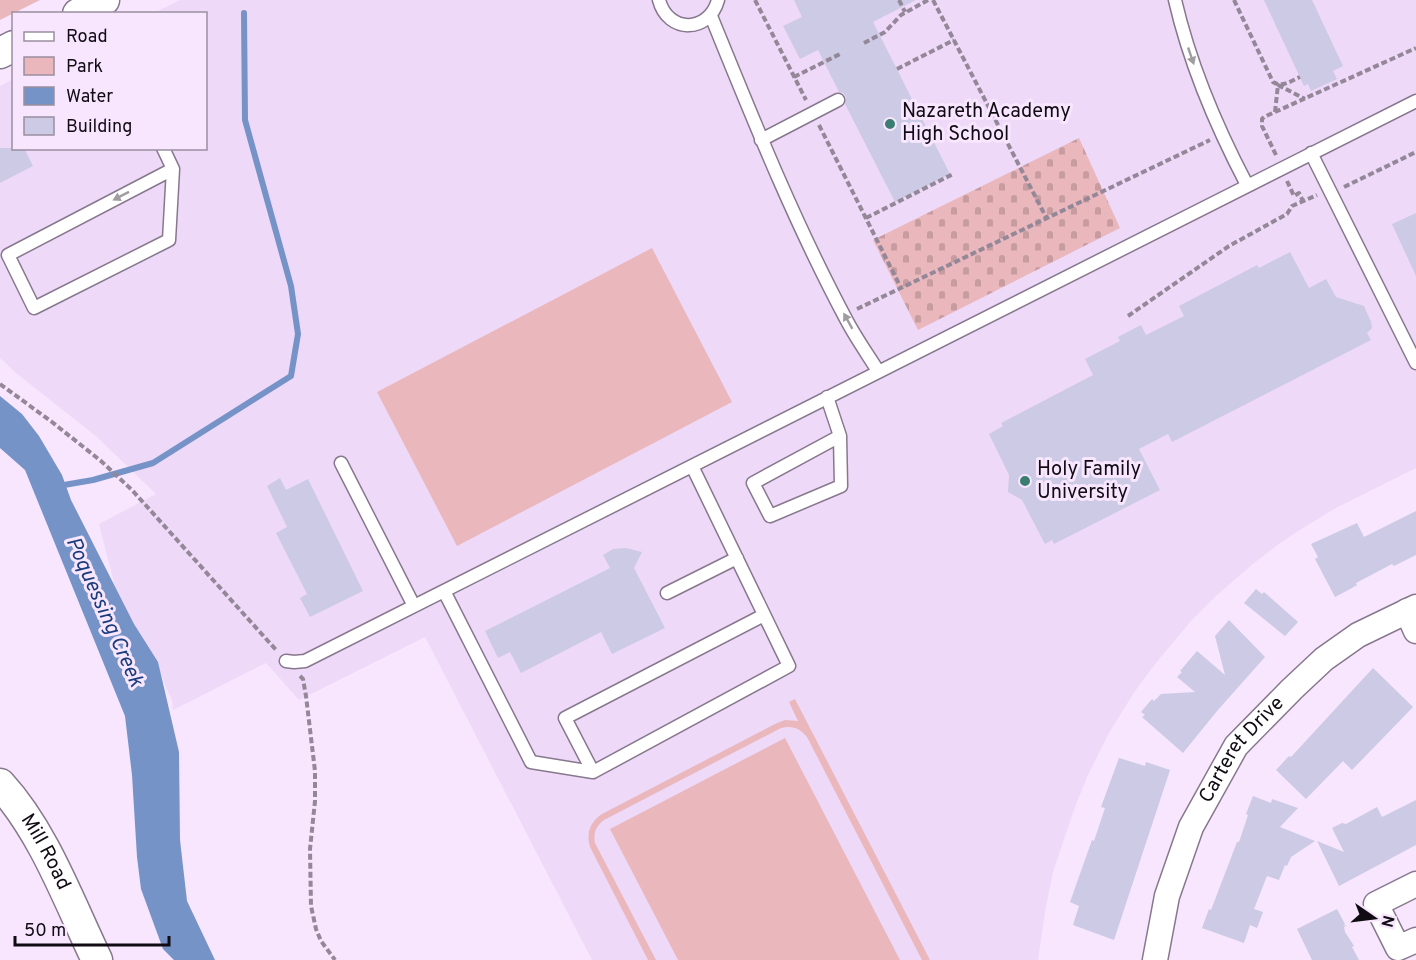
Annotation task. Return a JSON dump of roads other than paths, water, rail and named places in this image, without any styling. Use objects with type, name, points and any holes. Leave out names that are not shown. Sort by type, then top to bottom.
[{"type":"street","name":"Carteret Drive","points":[[1155,960],[1167,896],[1191,826],[1236,746],[1292,689],[1324,660],[1358,635],[1413,616]]},
{"type":"street","name":"Mill Road","points":[[0,784],[33,829],[57,873],[97,960]]},
{"type":"street","points":[[1416,884],[1376,904],[1398,948],[1416,940]]},
{"type":"lane","points":[[659,0],[669,18],[685,25],[703,22],[711,16],[718,0]]},
{"type":"lane","points":[[1175,0],[1197,75],[1221,135],[1246,185]]},
{"type":"lane","points":[[711,16],[763,146],[797,220],[844,315],[878,371]]},
{"type":"lane","points":[[763,146],[813,113],[838,100]]},
{"type":"lane","points":[[286,661],[305,661],[1416,100]]},
{"type":"lane","points":[[164,150],[173,169],[169,240],[34,308],[8,255],[173,169]]},
{"type":"lane","points":[[1311,153],[1416,363]]},
{"type":"lane","points":[[827,397],[840,436],[841,486],[770,516],[753,483],[840,436]]},
{"type":"lane","points":[[341,464],[414,606]]},
{"type":"lane","points":[[444,591],[531,762],[593,772],[789,666],[692,466]]},
{"type":"lane","points":[[667,593],[737,558]]},
{"type":"lane","points":[[593,772],[565,718],[764,615]]},
{"type":"water","name":"Poquessing Creek","points":[[0,396],[22,414],[39,436],[62,475],[71,500],[134,624],[158,662],[179,752],[180,840],[187,901],[215,960],[174,960],[163,949],[141,889],[125,716],[25,470],[0,448]]},
{"type":"waterway","points":[[58,486],[93,480],[153,463],[291,376],[298,334],[291,286],[245,120],[244,13]]},
{"type":"place","name":"Nazareth Academy High School","points":[[890,124]]},
{"type":"place","name":"Holy Family University","points":[[1025,481]]}]
